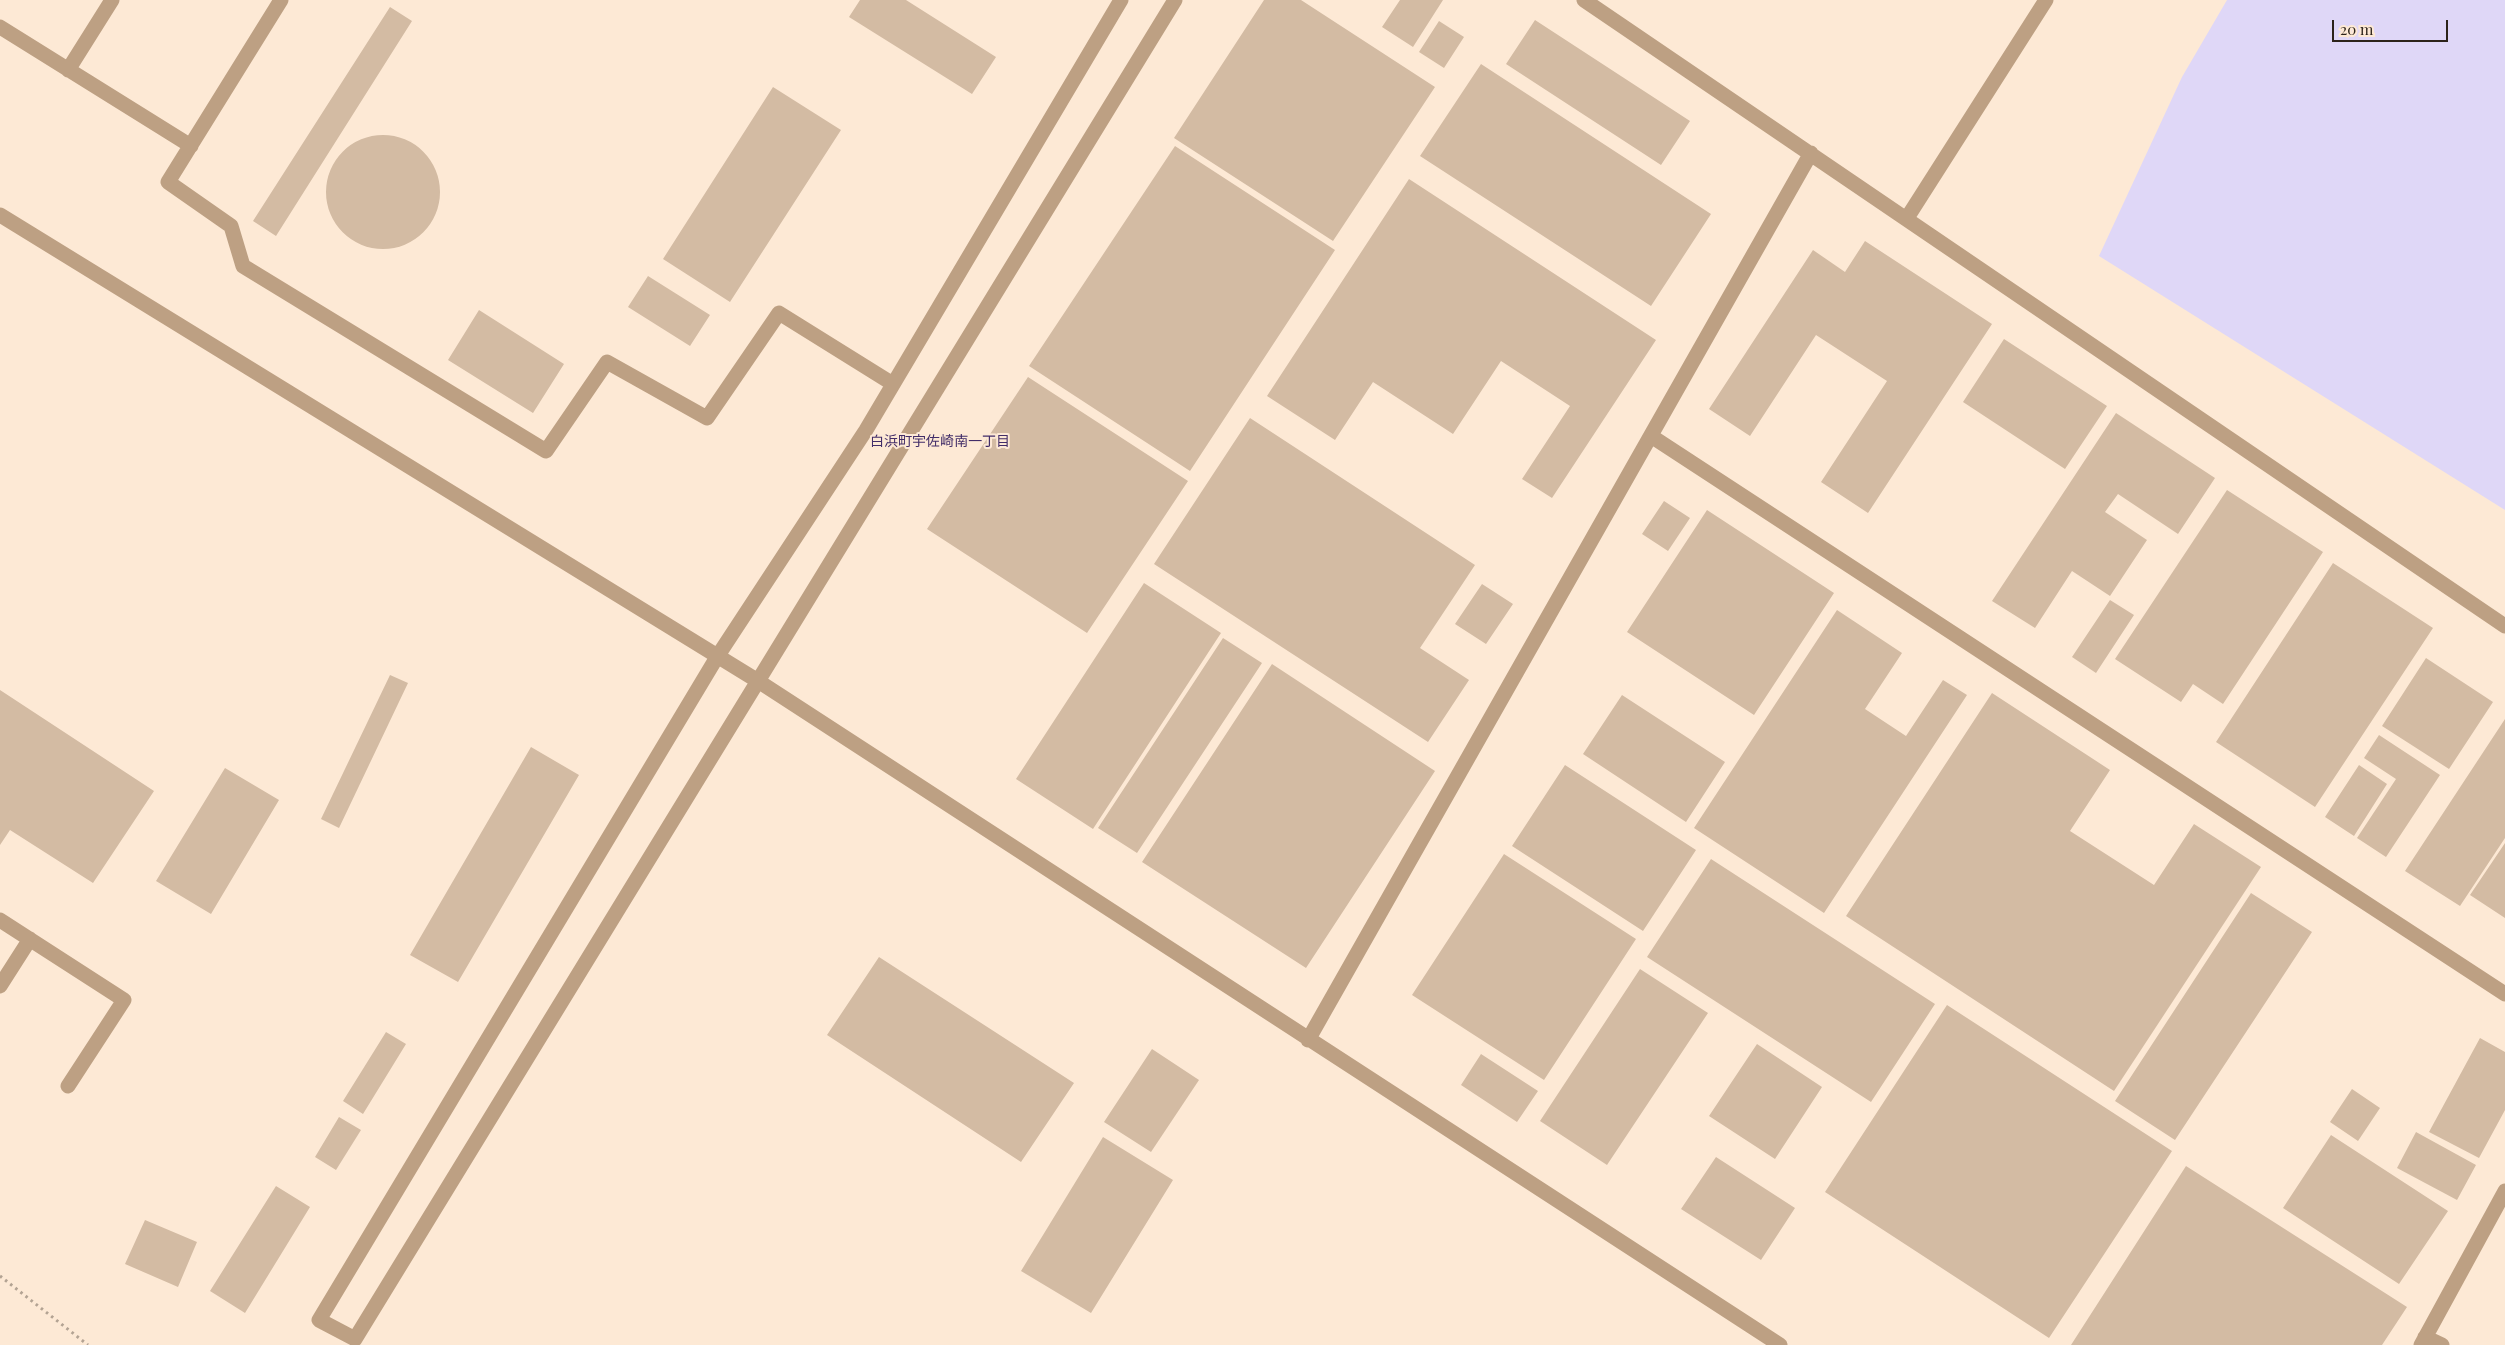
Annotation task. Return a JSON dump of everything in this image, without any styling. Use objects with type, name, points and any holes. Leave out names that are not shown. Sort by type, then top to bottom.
[{"type":"street","points":[[68,70],[112,0]]},
{"type":"street","points":[[281,0],[168,182],[231,226],[243,266],[546,451],[607,362],[706,418],[779,313],[894,384]]},
{"type":"street","points":[[1121,0],[894,384],[866,430],[717,657],[319,1320],[355,1339],[1175,0]]},
{"type":"street","points":[[1584,0],[2505,626]]},
{"type":"street","points":[[1907,218],[2046,0]]},
{"type":"street","points":[[0,27],[191,146]]},
{"type":"street","points":[[1308,1040],[1811,153]]},
{"type":"street","points":[[0,214],[758,681],[1780,1345]]},
{"type":"street","points":[[1651,436],[2505,994]]},
{"type":"street","points":[[0,920],[124,1000],[68,1086]]},
{"type":"street","points":[[0,986],[30,939]]},
{"type":"street","points":[[2442,1345],[2423,1341],[2505,1190]]},
{"type":"path","points":[[0,1276],[88,1345]]},
{"type":"shaded area","points":[[2227,0],[2505,0],[2505,510],[2099,256],[2182,77]]},
{"type":"building","points":[[860,0],[906,0],[996,57],[972,94],[849,17]]},
{"type":"building","points":[[1264,0],[1301,0],[1435,87],[1333,241],[1174,138]]},
{"type":"building","points":[[1400,0],[1443,0],[1413,47],[1382,27]]},
{"type":"building","points":[[390,7],[412,21],[276,236],[253,221]]},
{"type":"building","points":[[1535,20],[1690,121],[1661,165],[1506,64]]},
{"type":"building","points":[[1439,21],[1464,37],[1444,68],[1419,52]]},
{"type":"building","points":[[1481,64],[1711,214],[1651,306],[1420,156]]},
{"type":"building","points":[[773,87],[841,130],[730,302],[663,259]]},
{"type":"building","points":[[383,135],[405,140],[423,152],[435,170],[440,192],[435,214],[423,232],[405,244],[383,249],[361,244],[343,232],[331,214],[326,192],[331,170],[343,152],[361,140]]},
{"type":"building","points":[[1175,146],[1335,250],[1190,471],[1029,366]]},
{"type":"building","points":[[1409,179],[1656,340],[1552,498],[1522,479],[1570,406],[1501,361],[1453,434],[1373,382],[1335,440],[1267,396]]},
{"type":"building","points":[[1865,241],[1992,324],[1868,513],[1821,482],[1887,381],[1816,335],[1750,436],[1709,409],[1813,250],[1845,272]]},
{"type":"building","points":[[648,276],[710,315],[690,346],[628,307]]},
{"type":"building","points":[[479,310],[564,364],[533,413],[448,360]]},
{"type":"building","points":[[2004,339],[2107,406],[2065,469],[1963,402]]},
{"type":"building","points":[[1028,377],[1188,481],[1087,633],[927,529]]},
{"type":"building","points":[[2116,413],[2215,478],[2178,534],[2118,494],[2105,512],[2147,540],[2110,596],[2072,571],[2035,628],[1992,601]]},
{"type":"building","points":[[1250,418],[1475,565],[1420,648],[1469,680],[1428,742],[1154,564]]},
{"type":"building","points":[[2227,490],[2323,552],[2223,704],[2193,684],[2181,702],[2115,659]]},
{"type":"building","points":[[1664,501],[1690,518],[1668,551],[1642,534]]},
{"type":"building","points":[[1707,510],[1834,593],[1754,715],[1627,632]]},
{"type":"building","points":[[2333,563],[2433,628],[2315,807],[2216,742]]},
{"type":"building","points":[[1144,583],[1221,633],[1093,829],[1016,779]]},
{"type":"building","points":[[1482,584],[1513,604],[1486,644],[1455,624]]},
{"type":"building","points":[[2110,600],[2134,615],[2096,673],[2072,657]]},
{"type":"building","points":[[1837,610],[1902,653],[1865,709],[1906,736],[1943,680],[1967,695],[1824,913],[1694,828]]},
{"type":"building","points":[[1223,638],[1262,663],[1137,853],[1098,828]]},
{"type":"building","points":[[2426,658],[2493,702],[2449,769],[2382,726]]},
{"type":"building","points":[[1272,664],[1435,771],[1306,968],[1142,862]]},
{"type":"building","points":[[390,675],[408,683],[339,828],[321,819]]},
{"type":"building","points":[[0,690],[154,791],[93,883],[10,830],[0,845]]},
{"type":"building","points":[[1992,693],[2110,770],[2070,831],[2154,885],[2194,824],[2261,867],[2114,1091],[1846,916]]},
{"type":"building","points":[[1622,695],[1725,762],[1686,822],[1583,754]]},
{"type":"building","points":[[2505,719],[2505,838],[2460,906],[2405,871]]},
{"type":"building","points":[[2379,735],[2440,775],[2386,857],[2357,838],[2396,779],[2364,758]]},
{"type":"building","points":[[531,747],[579,775],[458,982],[410,955]]},
{"type":"building","points":[[1565,765],[1696,850],[1643,931],[1512,846]]},
{"type":"building","points":[[2359,765],[2387,784],[2354,836],[2325,817]]},
{"type":"building","points":[[225,768],[279,800],[211,914],[156,881]]},
{"type":"building","points":[[2505,843],[2505,918],[2470,895]]},
{"type":"building","points":[[1504,854],[1636,939],[1544,1080],[1412,995]]},
{"type":"building","points":[[1711,859],[1935,1004],[1871,1102],[1647,957]]},
{"type":"building","points":[[2251,893],[2312,932],[2175,1140],[2115,1101]]},
{"type":"building","points":[[879,957],[1074,1083],[1021,1162],[827,1035]]},
{"type":"building","points":[[1640,969],[1708,1013],[1607,1165],[1540,1121]]},
{"type":"building","points":[[1947,1005],[2172,1151],[2049,1338],[1825,1192]]},
{"type":"building","points":[[386,1032],[406,1044],[363,1114],[343,1101]]},
{"type":"building","points":[[2480,1038],[2505,1052],[2505,1110],[2479,1158],[2429,1132]]},
{"type":"building","points":[[1757,1044],[1822,1087],[1775,1159],[1709,1116]]},
{"type":"building","points":[[1152,1049],[1199,1080],[1151,1152],[1104,1122]]},
{"type":"building","points":[[1481,1054],[1538,1091],[1517,1122],[1461,1085]]},
{"type":"building","points":[[2352,1089],[2380,1108],[2358,1141],[2330,1122]]},
{"type":"building","points":[[339,1117],[361,1130],[336,1170],[315,1157]]},
{"type":"building","points":[[2416,1132],[2476,1165],[2457,1200],[2397,1168]]},
{"type":"building","points":[[2331,1135],[2448,1211],[2399,1284],[2283,1208]]},
{"type":"building","points":[[1103,1137],[1173,1180],[1091,1313],[1021,1271]]},
{"type":"building","points":[[1716,1157],[1795,1208],[1761,1260],[1681,1209]]},
{"type":"building","points":[[2186,1166],[2407,1307],[2382,1345],[2071,1345]]},
{"type":"building","points":[[276,1186],[310,1207],[245,1313],[210,1291]]},
{"type":"building","points":[[145,1220],[197,1242],[178,1287],[125,1264]]},
{"type":"district","name":"白浜町宇佐崎南一丁目","points":[[940,442]]}]
